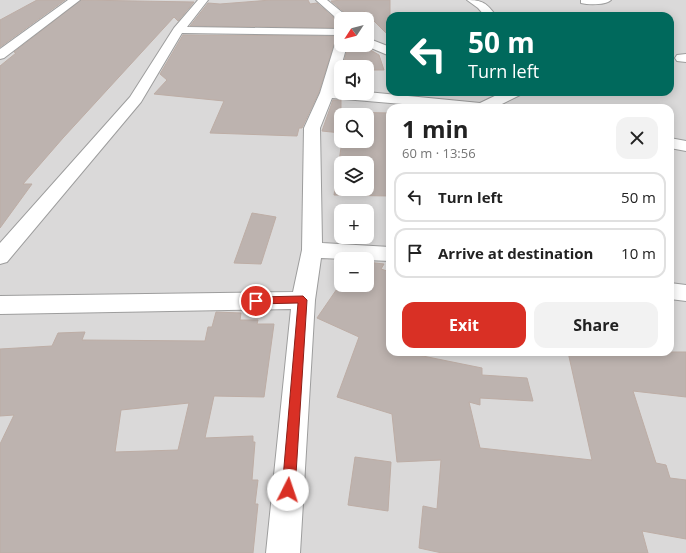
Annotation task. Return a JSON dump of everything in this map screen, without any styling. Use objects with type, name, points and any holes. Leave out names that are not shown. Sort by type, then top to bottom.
[{"type":"street","points":[[0,55],[75,0]]},
{"type":"street","points":[[0,257],[136,99],[178,30],[203,0]]},
{"type":"street","points":[[321,0],[335,12]]},
{"type":"street","points":[[472,0],[482,6],[487,12]]},
{"type":"street","points":[[585,1],[606,0]]},
{"type":"street","points":[[178,30],[334,32]]},
{"type":"street","points":[[374,45],[386,50]]},
{"type":"street","points":[[283,553],[303,300],[312,250],[312,128],[327,93],[339,52]]},
{"type":"street","points":[[327,93],[451,104]]},
{"type":"street","points":[[491,104],[506,96]]},
{"type":"street","points":[[674,144],[686,146]]},
{"type":"street","points":[[312,250],[386,254]]},
{"type":"street","points":[[674,292],[686,293]]},
{"type":"street","points":[[0,305],[303,300]]},
{"type":"shaded area","points":[[0,0],[686,0],[686,553],[0,553]]},
{"type":"building","points":[[37,0],[65,0],[0,47],[0,20]]},
{"type":"building","points":[[81,0],[194,2],[178,21],[174,17],[23,184],[32,184],[0,228],[0,66],[16,53],[14,52]]},
{"type":"building","points":[[271,0],[308,0],[310,4],[317,3],[333,17],[334,28],[190,26],[208,3],[220,4]]},
{"type":"building","points":[[390,0],[390,12],[386,12],[386,33],[374,21],[374,12],[344,12],[331,1]]},
{"type":"building","points":[[183,35],[334,36],[334,44],[319,92],[302,128],[299,128],[297,136],[210,133],[224,101],[154,94],[167,80],[160,74]]},
{"type":"building","points":[[346,52],[374,52],[379,55],[384,70],[374,70],[374,60],[345,60]]},
{"type":"building","points":[[333,100],[341,100],[341,108],[334,108],[334,132],[322,131]]},
{"type":"building","points":[[374,113],[386,113],[386,196],[374,196],[374,156],[340,156],[341,148],[374,148]]},
{"type":"building","points":[[252,213],[276,217],[261,264],[234,263]]},
{"type":"building","points":[[374,263],[384,264],[381,269],[386,271],[386,356],[423,356],[482,368],[482,375],[527,378],[533,401],[480,398],[480,405],[469,402],[480,448],[592,460],[569,356],[674,356],[674,352],[686,352],[686,397],[633,391],[656,463],[666,465],[670,478],[686,480],[686,539],[642,531],[648,553],[442,553],[419,548],[423,506],[437,509],[441,460],[397,462],[392,414],[337,397],[359,337],[317,318],[335,292],[374,292]]},
{"type":"building","points":[[216,312],[241,313],[240,320],[258,320],[257,324],[274,324],[264,397],[214,396],[205,438],[253,436],[253,442],[255,442],[252,480],[258,480],[255,504],[258,504],[253,553],[0,553],[0,444],[14,415],[0,416],[0,349],[52,346],[58,333],[85,332],[82,340],[205,341],[208,327],[212,327]],"holes":[[[189,403],[178,450],[115,452],[121,410]]]},
{"type":"building","points":[[355,457],[391,462],[388,511],[348,505]]},
{"type":"route","points":[[256,301],[303,300],[288,490]]}]
